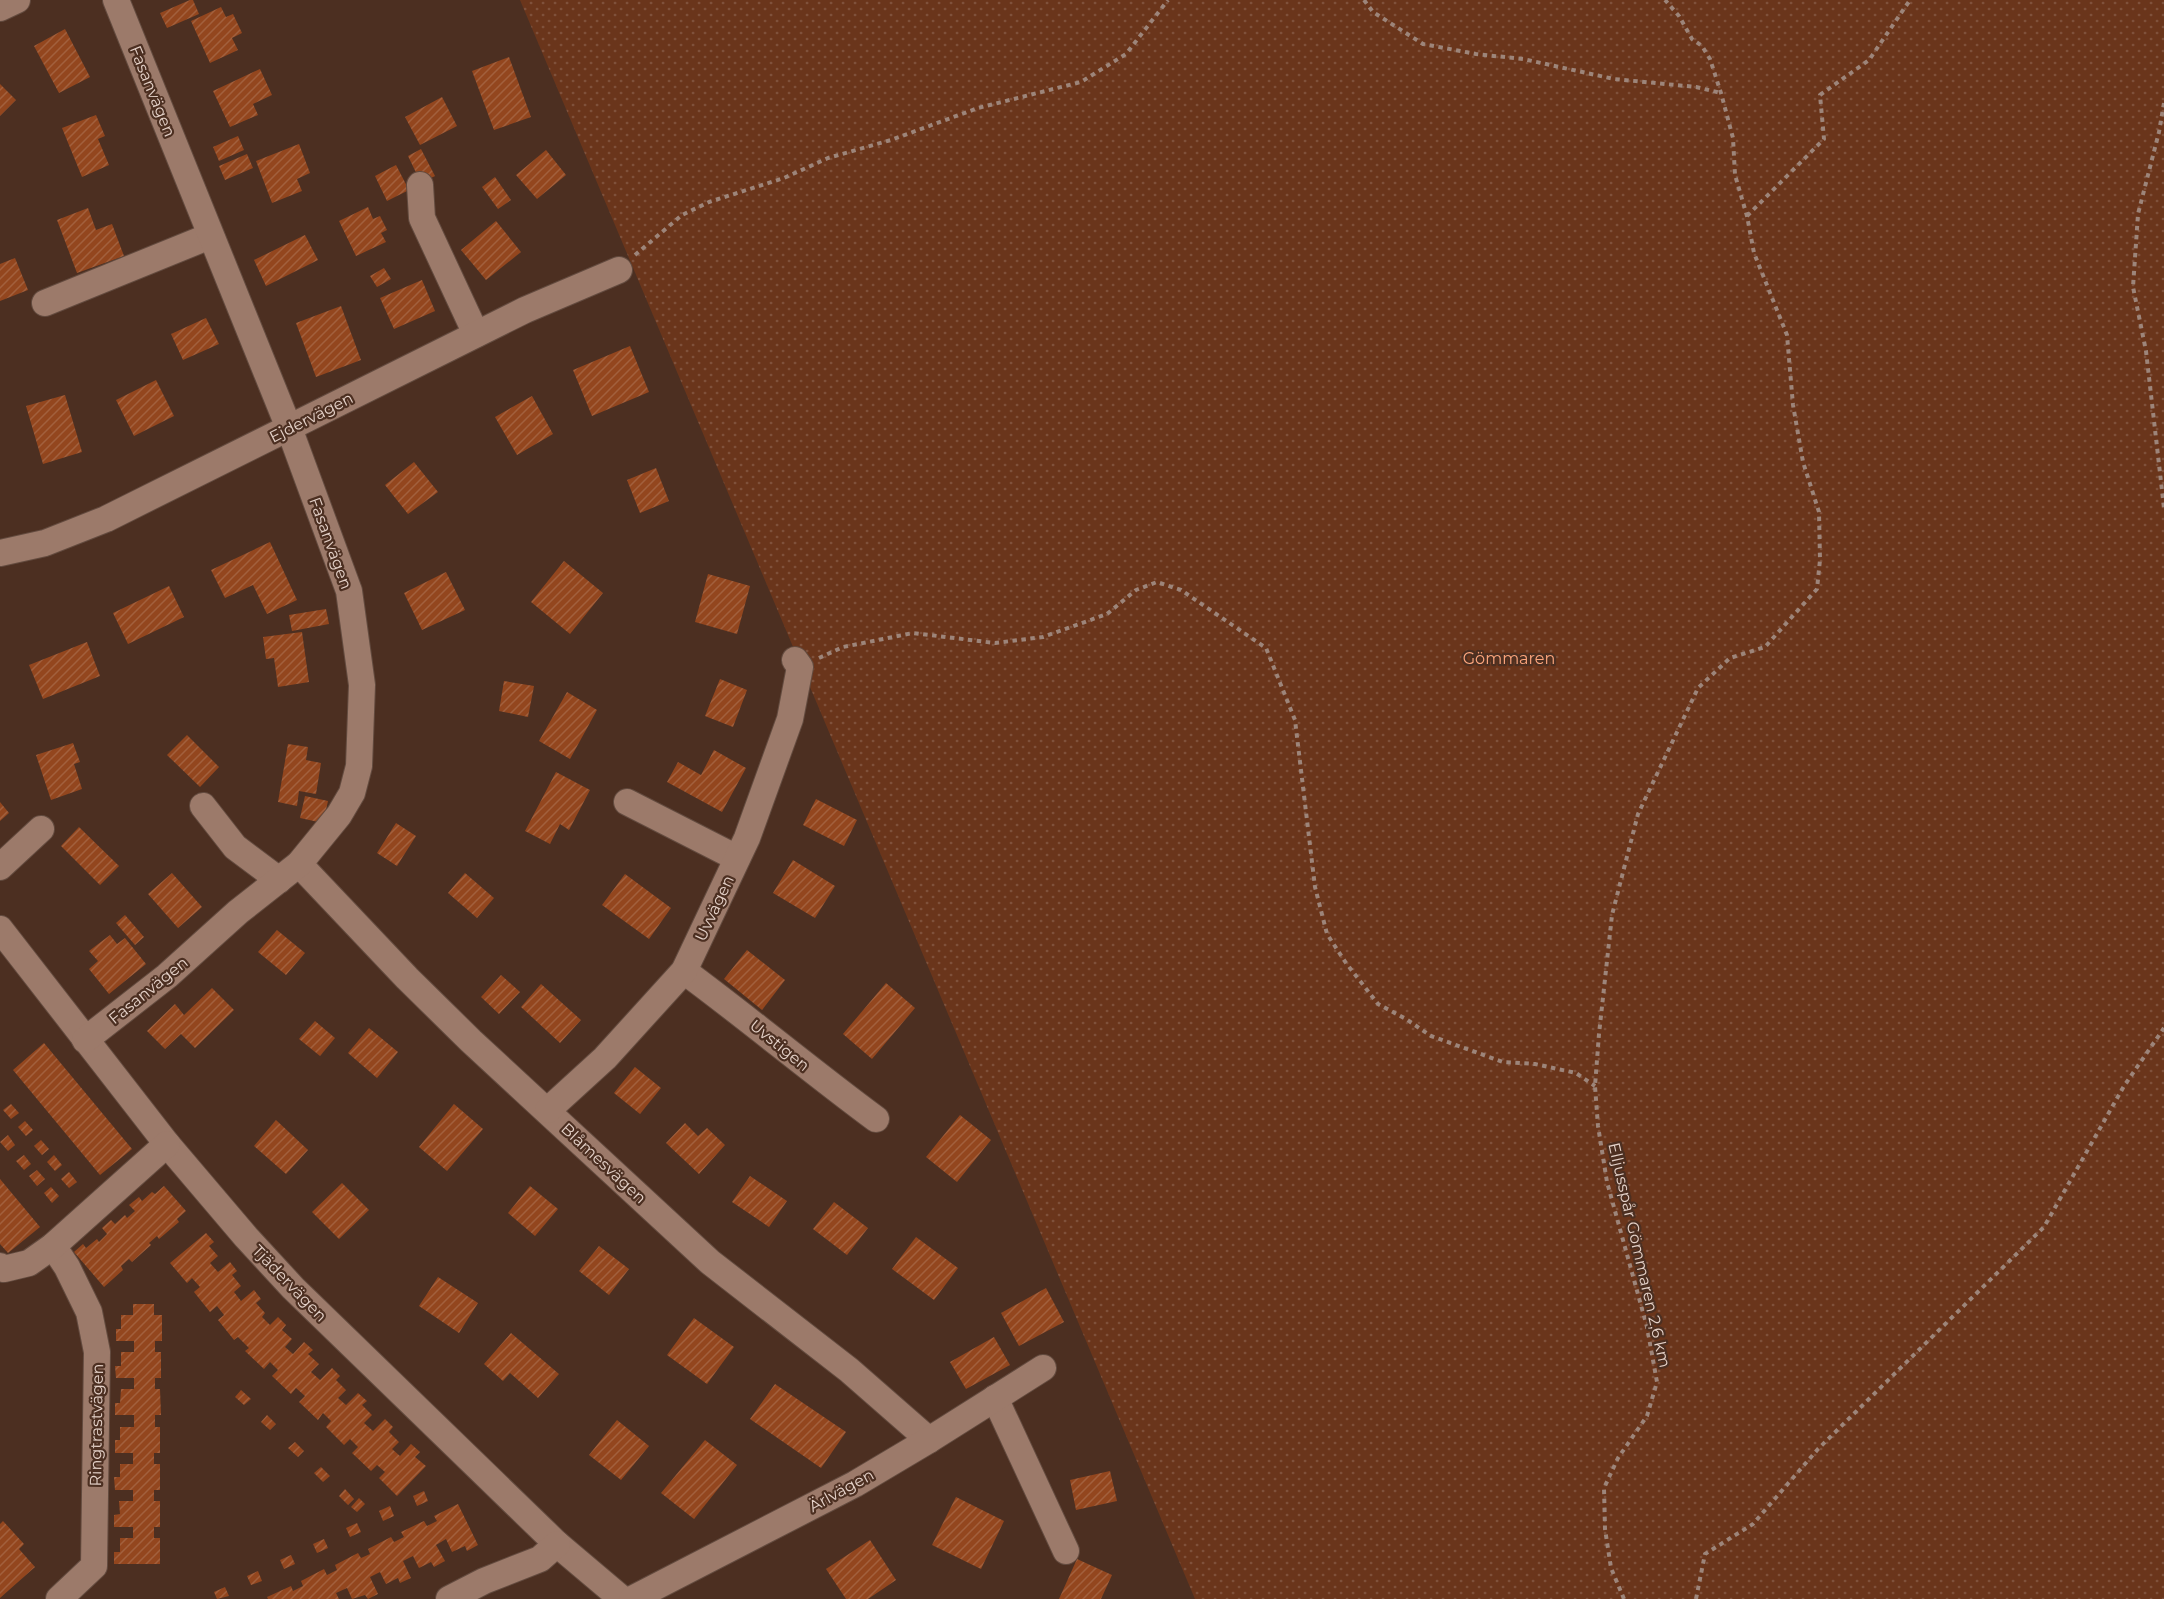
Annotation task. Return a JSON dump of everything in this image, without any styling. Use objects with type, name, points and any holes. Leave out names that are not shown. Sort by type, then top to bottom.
[{"type":"street","points":[[0,8],[16,0]]},
{"type":"street","name":"Fasanvägen","points":[[85,1040],[167,976],[238,912],[289,872],[339,815],[352,793],[359,766],[362,685],[350,591],[289,428],[116,0]]},
{"type":"street","points":[[420,186],[422,218],[476,334]]},
{"type":"street","points":[[45,303],[210,236]]},
{"type":"street","name":"Ejdervägen","points":[[0,553],[45,543],[106,519],[525,310],[619,270]]},
{"type":"street","name":"Uvvägen","points":[[548,1110],[604,1058],[684,971],[747,838],[790,719],[797,664]]},
{"type":"street","points":[[627,802],[737,858]]},
{"type":"street","name":"Blåmesvägen","points":[[202,806],[235,847],[289,872],[407,978],[471,1041],[710,1262],[849,1370],[929,1440]]},
{"type":"street","points":[[0,867],[41,830]]},
{"type":"street","name":"Tjädervägen","points":[[3,941],[167,1144],[293,1288],[557,1544],[622,1599]]},
{"type":"street","name":"Uvstigen","points":[[684,971],[876,1119]]},
{"type":"street","points":[[0,1266],[4,1269],[29,1263],[53,1246],[167,1144]]},
{"type":"street","name":"Ringtrastvägen","points":[[53,1246],[89,1312],[97,1352],[94,1566],[59,1599]]},
{"type":"street","name":"Ärlvägen","points":[[632,1599],[855,1484],[1043,1368]]},
{"type":"street","points":[[995,1398],[1066,1551]]},
{"type":"street","points":[[449,1599],[483,1581],[540,1559],[557,1544]]},
{"type":"path","points":[[619,270],[681,215],[710,202],[784,178],[828,158],[910,133],[978,108],[1081,82],[1126,54],[1168,0]]},
{"type":"path","points":[[1364,0],[1373,12],[1423,44],[1476,54],[1523,59],[1614,79],[1696,87],[1721,93]]},
{"type":"path","name":"Elljusspår Gömmaren 2,6 km","points":[[1624,1599],[1611,1568],[1605,1529],[1604,1488],[1618,1458],[1647,1416],[1657,1382],[1647,1326],[1607,1182],[1598,1126],[1595,1086],[1612,915],[1638,814],[1698,688],[1730,658],[1765,647],[1817,589],[1820,560],[1819,512],[1803,462],[1793,405],[1787,335],[1754,253],[1736,175],[1733,138],[1721,93],[1710,59],[1702,46],[1692,39],[1679,16],[1665,0]]},
{"type":"path","points":[[1747,216],[1824,139],[1820,95],[1869,60],[1910,0]]},
{"type":"path","points":[[2164,103],[2138,214],[2133,287],[2146,351],[2164,508]]},
{"type":"path","points":[[797,664],[843,647],[913,633],[995,643],[1043,637],[1107,614],[1136,590],[1157,582],[1181,590],[1266,648],[1295,720],[1315,887],[1327,934],[1378,1004],[1431,1036],[1503,1062],[1535,1064],[1576,1073],[1595,1086]]},
{"type":"path","points":[[1696,1599],[1705,1554],[1753,1524],[1825,1442],[2044,1227],[2124,1086],[2164,1028]]},
{"type":"green space","name":"Gömmaren","points":[[520,0],[2164,0],[2164,1599],[1195,1599]]},
{"type":"building","points":[[193,0],[199,14],[167,28],[160,13]]},
{"type":"building","points":[[221,7],[226,17],[233,14],[242,33],[232,38],[238,50],[210,63],[191,21]]},
{"type":"building","points":[[65,29],[90,77],[59,93],[34,46]]},
{"type":"building","points":[[509,57],[531,117],[494,130],[472,71]]},
{"type":"building","points":[[260,69],[272,95],[253,104],[258,115],[230,127],[213,91]]},
{"type":"building","points":[[0,84],[16,100],[0,116]]},
{"type":"building","points":[[442,97],[457,126],[420,145],[405,117]]},
{"type":"building","points":[[96,115],[105,136],[98,139],[109,165],[82,177],[62,128]]},
{"type":"building","points":[[238,136],[244,150],[219,161],[213,147]]},
{"type":"building","points":[[299,144],[310,173],[297,179],[302,191],[272,203],[256,161]]},
{"type":"building","points":[[421,149],[435,176],[421,183],[408,156]]},
{"type":"building","points":[[546,150],[566,175],[537,199],[516,175]]},
{"type":"building","points":[[247,154],[253,168],[225,180],[219,166]]},
{"type":"building","points":[[396,165],[409,190],[387,201],[375,176]]},
{"type":"building","points":[[495,177],[511,200],[498,209],[482,187]]},
{"type":"building","points":[[368,207],[373,219],[380,216],[387,230],[381,233],[386,242],[356,256],[339,221]]},
{"type":"building","points":[[88,208],[96,230],[112,224],[124,256],[77,273],[57,220]]},
{"type":"building","points":[[496,221],[521,252],[486,280],[461,250]]},
{"type":"building","points":[[305,235],[318,260],[266,286],[254,260]]},
{"type":"building","points":[[15,258],[28,290],[0,301],[0,264]]},
{"type":"building","points":[[384,268],[391,279],[377,287],[370,276]]},
{"type":"building","points":[[422,280],[435,311],[394,329],[380,298]]},
{"type":"building","points":[[341,306],[361,360],[316,377],[296,323]]},
{"type":"building","points":[[206,318],[219,344],[183,360],[171,334]]},
{"type":"building","points":[[630,346],[649,392],[592,416],[573,370]]},
{"type":"building","points":[[156,380],[174,416],[134,436],[116,400]]},
{"type":"building","points":[[65,395],[82,452],[43,464],[26,406]]},
{"type":"building","points":[[532,396],[553,434],[517,455],[495,417]]},
{"type":"building","points":[[414,462],[438,492],[408,514],[385,485]]},
{"type":"building","points":[[656,468],[669,501],[640,513],[627,480]]},
{"type":"building","points":[[270,542],[297,600],[267,614],[253,585],[225,598],[211,570]]},
{"type":"building","points":[[564,561],[603,593],[570,634],[531,602]]},
{"type":"building","points":[[446,572],[465,610],[422,630],[404,593]]},
{"type":"building","points":[[708,574],[750,586],[737,634],[695,622]]},
{"type":"building","points":[[169,586],[184,617],[128,644],[113,613]]},
{"type":"building","points":[[326,609],[329,624],[292,631],[289,615]]},
{"type":"building","points":[[302,632],[309,682],[278,687],[274,658],[266,659],[263,637]]},
{"type":"building","points":[[87,642],[100,676],[43,699],[29,665]]},
{"type":"building","points":[[720,679],[747,690],[733,727],[705,716]]},
{"type":"building","points":[[504,681],[534,686],[528,717],[499,711]]},
{"type":"building","points":[[567,692],[597,710],[570,759],[539,741]]},
{"type":"building","points":[[187,735],[219,767],[200,787],[167,755]]},
{"type":"building","points":[[73,743],[80,762],[74,764],[82,789],[51,800],[36,755]]},
{"type":"building","points":[[288,744],[308,747],[306,760],[321,763],[316,794],[299,791],[297,806],[278,802]]},
{"type":"building","points":[[714,750],[746,768],[722,812],[667,782],[678,762],[701,775]]},
{"type":"building","points":[[556,772],[590,790],[569,830],[560,824],[550,844],[525,831]]},
{"type":"building","points":[[305,796],[328,801],[323,823],[300,818]]},
{"type":"building","points":[[816,799],[857,820],[844,846],[803,825]]},
{"type":"building","points":[[0,802],[9,813],[0,821]]},
{"type":"building","points":[[396,823],[416,836],[397,866],[377,853]]},
{"type":"building","points":[[79,827],[119,866],[100,885],[61,846]]},
{"type":"building","points":[[793,860],[835,886],[815,918],[773,893]]},
{"type":"building","points":[[172,873],[202,907],[178,928],[148,894]]},
{"type":"building","points":[[465,873],[494,898],[477,918],[448,893]]},
{"type":"building","points":[[625,874],[671,908],[649,939],[602,905]]},
{"type":"building","points":[[125,915],[144,937],[135,945],[116,923]]},
{"type":"building","points":[[277,930],[305,953],[286,975],[258,952]]},
{"type":"building","points":[[110,935],[117,944],[125,938],[146,964],[109,994],[89,969],[98,961],[89,951]]},
{"type":"building","points":[[747,950],[785,980],[762,1010],[724,979]]},
{"type":"building","points":[[501,975],[520,992],[499,1014],[481,997]]},
{"type":"building","points":[[886,983],[915,1008],[872,1059],[843,1034]]},
{"type":"building","points":[[541,984],[581,1020],[560,1043],[521,1007]]},
{"type":"building","points":[[212,988],[234,1010],[195,1048],[181,1034],[165,1049],[147,1031],[175,1004],[184,1015]]},
{"type":"building","points":[[315,1021],[335,1038],[320,1056],[299,1039]]},
{"type":"building","points":[[369,1028],[398,1052],[377,1078],[348,1053]]},
{"type":"building","points":[[44,1043],[132,1149],[100,1175],[13,1070]]},
{"type":"building","points":[[635,1067],[661,1088],[640,1114],[614,1093]]},
{"type":"building","points":[[11,1104],[19,1113],[11,1119],[3,1110]]},
{"type":"building","points":[[454,1104],[483,1129],[447,1171],[419,1147]]},
{"type":"building","points":[[960,1115],[991,1140],[957,1182],[926,1157]]},
{"type":"building","points":[[276,1120],[308,1150],[286,1174],[254,1146]]},
{"type":"building","points":[[25,1121],[33,1130],[26,1136],[18,1127]]},
{"type":"building","points":[[685,1123],[698,1136],[707,1128],[725,1145],[699,1174],[666,1143]]},
{"type":"building","points":[[8,1135],[15,1145],[8,1151],[0,1142]]},
{"type":"building","points":[[41,1140],[49,1149],[42,1155],[34,1146]]},
{"type":"building","points":[[24,1155],[31,1164],[24,1170],[16,1161]]},
{"type":"building","points":[[54,1155],[62,1165],[55,1171],[47,1162]]},
{"type":"building","points":[[37,1170],[45,1179],[37,1186],[29,1176]]},
{"type":"building","points":[[69,1172],[77,1182],[69,1188],[61,1179]]},
{"type":"building","points":[[750,1176],[787,1201],[769,1227],[732,1202]]},
{"type":"building","points":[[0,1179],[40,1227],[8,1253],[0,1244]]},
{"type":"building","points":[[342,1183],[369,1210],[339,1239],[312,1212]]},
{"type":"building","points":[[164,1186],[186,1211],[177,1219],[179,1222],[159,1239],[157,1236],[149,1243],[151,1245],[132,1262],[129,1259],[121,1266],[123,1270],[104,1287],[74,1252],[83,1244],[86,1248],[97,1239],[99,1242],[107,1234],[102,1228],[111,1220],[115,1224],[125,1215],[127,1218],[135,1211],[129,1205],[139,1197],[142,1201],[152,1192],[155,1194]]},
{"type":"building","points":[[530,1186],[558,1209],[535,1236],[508,1213]]},
{"type":"building","points":[[51,1187],[59,1196],[52,1203],[44,1193]]},
{"type":"building","points":[[834,1202],[868,1228],[847,1255],[813,1229]]},
{"type":"building","points":[[206,1233],[214,1242],[209,1246],[218,1256],[210,1263],[218,1272],[230,1262],[237,1271],[232,1275],[241,1286],[234,1292],[241,1301],[254,1290],[261,1299],[256,1303],[265,1313],[262,1317],[270,1325],[278,1317],[286,1325],[282,1330],[292,1339],[285,1347],[293,1354],[304,1342],[313,1350],[308,1354],[319,1364],[311,1372],[320,1380],[332,1368],[340,1376],[336,1380],[346,1390],[338,1398],[346,1405],[358,1393],[367,1401],[362,1405],[372,1415],[364,1423],[373,1431],[385,1419],[393,1427],[389,1432],[399,1442],[392,1449],[400,1456],[411,1444],[420,1452],[415,1457],[426,1466],[397,1496],[379,1478],[385,1472],[377,1465],[371,1471],[352,1453],[358,1447],[350,1439],[344,1445],[326,1427],[331,1421],[323,1413],[318,1420],[299,1402],[305,1396],[296,1388],[291,1394],[272,1376],[278,1370],[270,1362],[264,1369],[245,1351],[249,1348],[238,1337],[234,1340],[218,1320],[224,1315],[217,1306],[210,1312],[194,1292],[200,1287],[192,1278],[187,1283],[170,1263]]},
{"type":"building","points":[[916,1237],[958,1268],[934,1300],[892,1269]]},
{"type":"building","points":[[599,1246],[629,1269],[609,1295],[579,1271]]},
{"type":"building","points":[[438,1277],[478,1303],[459,1333],[419,1306]]},
{"type":"building","points":[[1046,1288],[1064,1322],[1019,1346],[1001,1313]]},
{"type":"building","points":[[133,1304],[154,1304],[154,1315],[162,1315],[162,1341],[155,1341],[155,1352],[161,1352],[161,1378],[155,1378],[155,1389],[160,1389],[161,1415],[155,1415],[155,1427],[160,1427],[160,1453],[154,1453],[154,1464],[160,1464],[160,1490],[154,1490],[154,1501],[160,1501],[160,1527],[154,1527],[154,1538],[160,1538],[160,1564],[114,1564],[114,1552],[120,1552],[120,1538],[133,1538],[133,1527],[114,1527],[114,1515],[120,1514],[119,1501],[133,1501],[133,1490],[115,1490],[114,1477],[120,1477],[120,1464],[133,1464],[133,1453],[115,1453],[115,1440],[120,1440],[120,1427],[134,1427],[134,1415],[115,1415],[115,1403],[120,1403],[121,1389],[134,1389],[134,1378],[116,1378],[115,1366],[121,1366],[121,1352],[134,1352],[134,1341],[116,1341],[116,1329],[121,1329],[121,1315],[133,1315]]},
{"type":"building","points":[[694,1318],[734,1347],[707,1384],[667,1355]]},
{"type":"building","points":[[511,1333],[559,1374],[538,1398],[510,1373],[503,1381],[484,1364]]},
{"type":"building","points":[[994,1337],[1010,1365],[966,1389],[950,1362]]},
{"type":"building","points":[[775,1384],[846,1432],[821,1468],[750,1419]]},
{"type":"building","points":[[241,1390],[251,1399],[244,1405],[235,1397]]},
{"type":"building","points":[[267,1415],[276,1424],[270,1430],[261,1422]]},
{"type":"building","points":[[617,1420],[649,1446],[621,1480],[589,1455]]},
{"type":"building","points":[[705,1440],[737,1465],[694,1519],[661,1493]]},
{"type":"building","points":[[295,1442],[304,1451],[298,1457],[288,1448]]},
{"type":"building","points":[[321,1467],[330,1476],[323,1482],[314,1473]]},
{"type":"building","points":[[1110,1471],[1117,1501],[1076,1510],[1070,1480]]},
{"type":"building","points":[[345,1489],[354,1499],[348,1505],[339,1496]]},
{"type":"building","points":[[424,1491],[428,1501],[417,1506],[413,1496]]},
{"type":"building","points":[[956,1497],[1004,1521],[981,1569],[932,1545]]},
{"type":"building","points":[[359,1498],[365,1504],[357,1512],[351,1507]]},
{"type":"building","points":[[458,1504],[478,1545],[467,1551],[465,1546],[452,1552],[446,1539],[436,1545],[445,1561],[434,1567],[431,1562],[419,1568],[413,1556],[403,1561],[411,1578],[400,1583],[398,1578],[386,1584],[380,1572],[370,1577],[378,1594],[368,1599],[365,1595],[352,1599],[347,1588],[336,1593],[339,1599],[268,1599],[267,1597],[291,1586],[293,1591],[303,1586],[301,1581],[324,1569],[327,1575],[337,1570],[335,1565],[358,1553],[361,1558],[370,1554],[368,1549],[391,1537],[394,1542],[404,1537],[401,1532],[424,1521],[427,1526],[437,1521],[434,1516]]},
{"type":"building","points":[[390,1506],[394,1516],[383,1521],[379,1511]]},
{"type":"building","points":[[3,1521],[24,1544],[19,1549],[35,1567],[0,1598],[0,1524]]},
{"type":"building","points":[[357,1523],[361,1532],[350,1537],[346,1528]]},
{"type":"building","points":[[324,1539],[328,1548],[317,1553],[313,1544]]},
{"type":"building","points":[[870,1540],[896,1580],[868,1599],[846,1599],[826,1569]]},
{"type":"building","points":[[291,1555],[295,1564],[284,1569],[280,1560]]},
{"type":"building","points":[[1077,1559],[1112,1575],[1101,1599],[1059,1599]]},
{"type":"building","points":[[258,1571],[262,1581],[251,1585],[247,1576]]},
{"type":"building","points":[[225,1587],[229,1596],[217,1599],[214,1592]]}]
